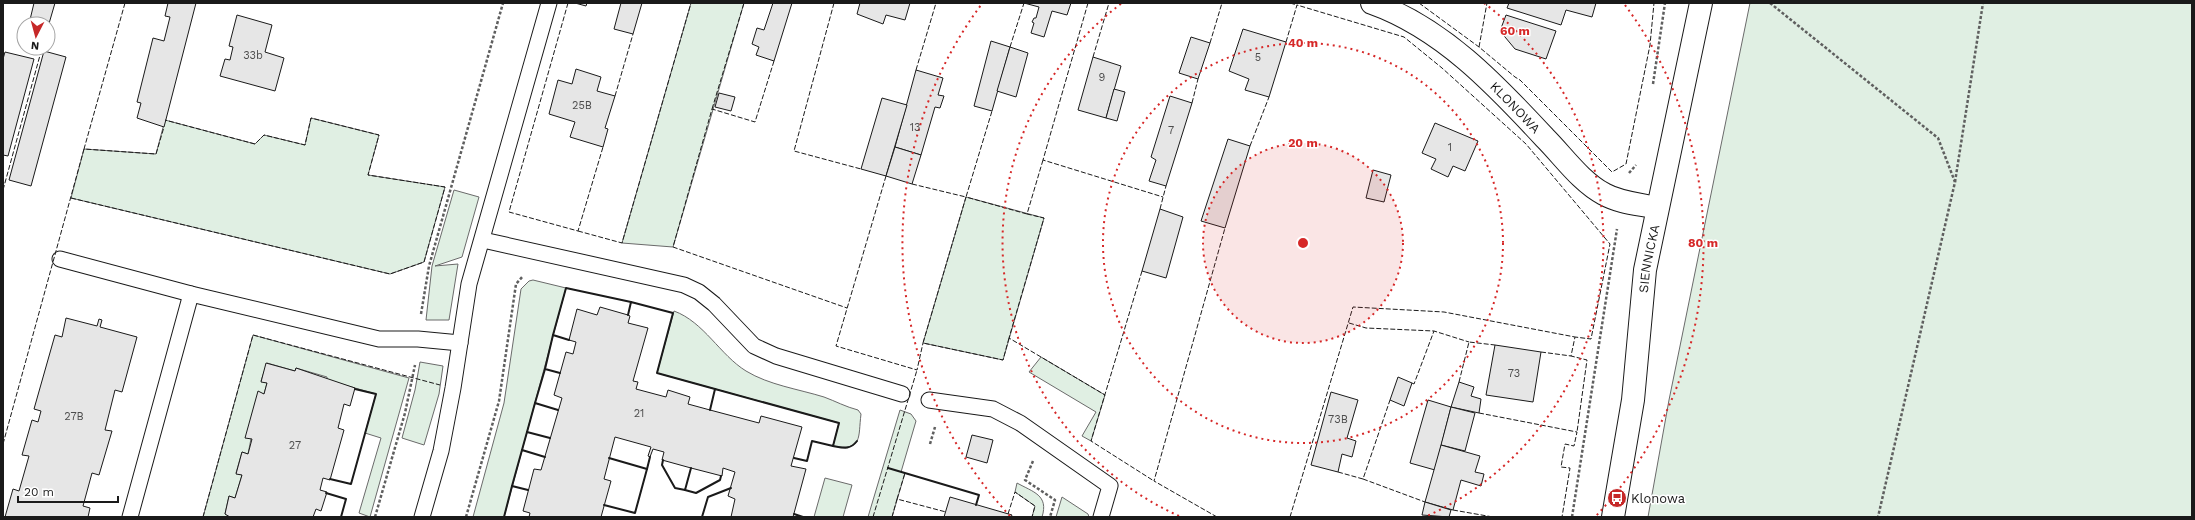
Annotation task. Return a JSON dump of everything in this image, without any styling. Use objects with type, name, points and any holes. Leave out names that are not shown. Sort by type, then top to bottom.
[{"type":"main road","name":"KLONOWA","points":[[1372,3],[1414,21],[1468,61],[1509,100],[1566,161],[1602,194],[1613,199],[1657,208]]},
{"type":"main road","name":"SIENNICKA","points":[[1613,517],[1626,449],[1633,400],[1644,277],[1700,3]]},
{"type":"lane","points":[[422,517],[441,452],[469,284],[483,240],[549,3]]},
{"type":"lane","points":[[483,240],[684,285],[699,292],[714,304],[754,346],[776,356],[902,394]]},
{"type":"lane","points":[[60,259],[191,294],[380,339],[418,339],[460,343]]},
{"type":"lane","points":[[130,517],[191,294]]},
{"type":"lane","points":[[929,400],[993,409],[1020,423],[1110,486],[1101,517]]},
{"type":"path","points":[[375,517],[413,379],[429,266],[503,3]]},
{"type":"path","points":[[1652,90],[1665,3]]},
{"type":"path","points":[[1770,3],[1938,138],[1955,182]]},
{"type":"path","points":[[1878,517],[1955,182],[1983,3]]},
{"type":"path","points":[[1636,165],[1638,158]]},
{"type":"path","points":[[1572,517],[1617,231]]},
{"type":"path","points":[[466,517],[499,400],[516,284],[519,278],[526,274]]},
{"type":"path","points":[[930,444],[937,420]]},
{"type":"path","points":[[1034,457],[1026,480],[1055,500],[1050,517]]},
{"type":"green space","points":[[691,3],[744,3],[673,247],[622,243]]},
{"type":"green space","points":[[1750,3],[2192,3],[2192,517],[1648,517],[1669,400]]},
{"type":"green space","points":[[311,118],[379,135],[368,175],[445,187],[424,262],[390,274],[71,198],[84,149],[156,154],[165,120],[255,144],[264,135],[305,145]]},
{"type":"green space","points":[[454,190],[479,197],[462,257],[435,266],[458,264],[449,320],[426,320],[432,266]]},
{"type":"green space","points":[[966,197],[1044,218],[1003,360],[923,343]]},
{"type":"green space","points":[[533,280],[566,288],[504,517],[473,517],[504,403],[521,289],[529,281]]},
{"type":"green space","points":[[674,311],[685,316],[694,323],[737,364],[755,376],[764,380],[824,397],[858,410],[861,414],[859,436],[857,441],[850,446],[833,446],[839,423],[657,373]]},
{"type":"green space","points":[[253,335],[409,378],[370,517],[359,513],[381,438],[365,433],[376,394],[327,380],[327,377],[296,368],[295,371],[267,363],[261,381],[267,383],[264,394],[260,393],[248,454],[242,452],[236,473],[242,475],[235,498],[229,496],[225,514],[230,517],[203,517]]},
{"type":"green space","points":[[1041,357],[1105,395],[1091,441],[1082,436],[1096,412],[1029,372]]},
{"type":"green space","points":[[420,362],[443,366],[439,394],[424,445],[402,438],[415,390]]},
{"type":"green space","points":[[900,410],[911,414],[916,421],[901,472],[905,473],[892,517],[868,517]]},
{"type":"green space","points":[[825,478],[852,485],[843,517],[814,517]]},
{"type":"green space","points":[[1017,483],[1034,492],[1041,499],[1044,510],[1042,517],[1032,517],[1035,506],[1015,492]]},
{"type":"green space","points":[[1062,497],[1088,514],[1089,517],[1056,517]]},
{"type":"building","points":[[34,3],[55,3],[51,16],[31,16]]},
{"type":"building","points":[[168,3],[196,3],[164,127],[137,118],[141,103],[137,102],[153,38],[164,41],[170,17],[165,16]]},
{"type":"building","points":[[575,3],[587,3],[586,6]]},
{"type":"building","points":[[621,3],[642,3],[633,34],[614,29]]},
{"type":"building","points":[[773,3],[792,3],[774,61],[756,55],[759,47],[752,44],[757,28],[764,30]]},
{"type":"building","points":[[860,3],[910,3],[905,20],[886,15],[883,24],[857,14]]},
{"type":"building","points":[[1024,3],[1071,3],[1067,15],[1052,11],[1044,37],[1031,33],[1034,23],[1032,22],[1034,18],[1036,18],[1039,7]]},
{"type":"building","points":[[1509,3],[1596,3],[1592,17],[1566,10],[1561,25],[1507,8]]},
{"type":"building","points":[[237,15],[272,25],[265,52],[284,58],[275,91],[220,76],[225,59],[230,60],[233,47],[229,46]]},
{"type":"building","points":[[1506,15],[1556,31],[1546,59],[1515,49],[1500,31]]},
{"type":"building","points":[[1243,29],[1286,42],[1269,97],[1245,90],[1249,79],[1229,71]]},
{"type":"building","points":[[1191,37],[1210,43],[1198,79],[1179,73]]},
{"type":"building","points":[[991,41],[1010,47],[992,111],[974,106]]},
{"type":"building","points":[[1010,47],[1028,53],[1016,97],[997,91]]},
{"type":"building","points":[[5,52],[16,55],[16,56],[34,59],[8,156],[3,155],[3,59]]},
{"type":"building","points":[[56,54],[66,57],[31,186],[9,180],[43,56],[56,56]]},
{"type":"building","points":[[1093,57],[1121,66],[1106,118],[1078,110]]},
{"type":"building","points":[[576,69],[601,77],[597,91],[615,96],[605,128],[608,129],[603,147],[570,137],[575,122],[549,114],[558,80],[572,84]]},
{"type":"building","points":[[916,70],[943,78],[938,95],[944,96],[940,108],[935,107],[921,155],[895,147]]},
{"type":"building","points":[[1114,89],[1125,92],[1117,121],[1106,118]]},
{"type":"building","points":[[719,93],[735,97],[731,111],[715,107]]},
{"type":"building","points":[[1170,96],[1192,103],[1166,186],[1149,181],[1156,160],[1151,157]]},
{"type":"building","points":[[882,98],[907,105],[886,176],[861,169]]},
{"type":"building","points":[[1435,123],[1478,141],[1465,171],[1453,166],[1448,177],[1431,169],[1436,159],[1422,153]]},
{"type":"building","points":[[1228,139],[1250,146],[1225,228],[1201,221]]},
{"type":"building","points":[[895,147],[921,155],[912,184],[886,176]]},
{"type":"building","points":[[1373,170],[1391,175],[1384,202],[1366,198]]},
{"type":"building","points":[[1160,209],[1183,217],[1166,278],[1142,271]]},
{"type":"building","points":[[600,307],[628,315],[630,316],[628,323],[648,328],[633,381],[638,382],[636,389],[666,397],[668,390],[690,397],[688,404],[759,423],[761,416],[802,427],[791,466],[806,469],[793,517],[731,517],[735,499],[728,496],[735,472],[723,468],[722,476],[662,460],[664,452],[653,449],[650,457],[648,456],[651,447],[615,437],[604,479],[611,481],[601,517],[529,517],[530,513],[523,511],[534,469],[541,470],[562,398],[554,395],[566,352],[573,354],[576,342],[569,340],[577,309],[597,315]]},
{"type":"building","points":[[66,318],[97,326],[99,319],[102,320],[100,327],[137,337],[122,392],[115,390],[105,430],[112,431],[99,475],[92,473],[83,506],[90,508],[88,517],[5,517],[13,489],[19,491],[29,456],[22,455],[32,420],[38,422],[41,411],[34,409],[55,335],[62,337]]},
{"type":"building","points":[[1495,345],[1541,352],[1533,402],[1486,395]]},
{"type":"building","points":[[266,363],[295,371],[296,368],[355,388],[350,406],[344,404],[338,428],[344,430],[330,480],[323,478],[320,490],[327,492],[321,511],[316,509],[313,517],[230,517],[225,514],[229,496],[235,498],[242,475],[236,474],[242,452],[248,454],[252,439],[245,438],[258,391],[264,394],[267,383],[261,382]]},
{"type":"building","points":[[1398,377],[1412,383],[1404,406],[1390,400]]},
{"type":"building","points":[[1459,382],[1474,387],[1471,396],[1481,399],[1479,413],[1451,407]]},
{"type":"building","points":[[1331,392],[1358,400],[1347,438],[1356,441],[1352,457],[1342,454],[1338,472],[1311,465]]},
{"type":"building","points":[[1428,400],[1451,407],[1435,470],[1410,463]]},
{"type":"building","points":[[1451,407],[1475,413],[1465,451],[1441,445]]},
{"type":"building","points":[[972,435],[993,440],[987,463],[966,457]]},
{"type":"building","points":[[1441,445],[1480,456],[1475,472],[1484,474],[1481,486],[1461,480],[1453,510],[1425,502]]},
{"type":"building","points":[[950,497],[1012,515],[1011,517],[944,517]]},
{"type":"building","points":[[1425,502],[1451,510],[1449,517],[1422,515]]},
{"type":"fence","points":[[125,3],[84,149],[156,154],[164,127]]},
{"type":"fence","points":[[568,3],[509,212],[578,231],[603,147]]},
{"type":"fence","points":[[578,231],[622,243],[691,3]]},
{"type":"fence","points":[[712,109],[744,3]]},
{"type":"fence","points":[[834,3],[794,151],[861,169]]},
{"type":"fence","points":[[916,70],[936,3]]},
{"type":"fence","points":[[1010,47],[1024,3]]},
{"type":"fence","points":[[1088,3],[1043,160],[1163,197]]},
{"type":"fence","points":[[1093,57],[1109,3]]},
{"type":"fence","points":[[1210,43],[1222,3]]},
{"type":"fence","points":[[1290,3],[1297,5]]},
{"type":"fence","points":[[1419,3],[1479,47],[1520,80],[1612,172],[1626,164],[1650,45],[1654,3]]},
{"type":"fence","points":[[1479,47],[1487,3]]},
{"type":"fence","points":[[1286,42],[1297,5],[1404,37],[1442,68],[1526,144],[1610,244],[1591,339],[1575,337]]},
{"type":"fence","points":[[615,96],[633,34]]},
{"type":"fence","points":[[3,190],[40,56]]},
{"type":"fence","points":[[774,61],[755,122],[712,109],[673,247],[847,308]]},
{"type":"fence","points":[[1192,103],[1198,79]]},
{"type":"fence","points":[[1250,146],[1269,97]]},
{"type":"fence","points":[[912,184],[966,197],[992,111]]},
{"type":"fence","points":[[71,198],[390,274],[424,262],[445,187],[368,175],[379,135],[311,118],[305,145],[264,135],[255,144],[165,120]]},
{"type":"fence","points":[[3,444],[84,149]]},
{"type":"fence","points":[[1043,160],[1027,214],[1044,218],[1009,338],[1105,395]]},
{"type":"fence","points":[[886,176],[836,346],[917,370],[923,343]]},
{"type":"fence","points":[[1160,209],[1166,186]]},
{"type":"fence","points":[[1009,338],[1003,360],[923,343],[966,197],[1027,214]]},
{"type":"fence","points":[[1217,517],[1154,481],[1225,228]]},
{"type":"fence","points":[[1142,271],[1091,441],[1154,481]]},
{"type":"fence","points":[[1290,517],[1353,307],[1444,312],[1575,337],[1571,356],[1587,360],[1577,432]]},
{"type":"fence","points":[[1349,323],[1366,328],[1434,331],[1469,342]]},
{"type":"fence","points":[[1412,383],[1414,384],[1434,331]]},
{"type":"fence","points":[[203,517],[253,335],[440,385]]},
{"type":"fence","points":[[1459,382],[1469,342],[1495,345]]},
{"type":"fence","points":[[1541,352],[1571,356]]},
{"type":"fence","points":[[873,517],[917,370]]},
{"type":"fence","points":[[1338,472],[1363,479],[1390,400]]},
{"type":"fence","points":[[1479,413],[1577,432],[1574,446],[1565,444],[1561,467],[1570,468],[1562,517]]},
{"type":"fence","points":[[897,499],[905,473]]},
{"type":"fence","points":[[1363,479],[1425,502]]},
{"type":"fence","points":[[1008,514],[1015,492],[1035,506],[1032,517]]},
{"type":"fence","points":[[892,517],[897,499],[946,512]]},
{"type":"fence","points":[[1453,510],[1493,517]]},
{"type":"wall","points":[[569,340],[553,335],[566,288],[631,302]]},
{"type":"wall","points":[[628,315],[631,302],[673,313],[657,373],[715,389]]},
{"type":"wall","points":[[553,335],[545,369],[560,373]]},
{"type":"wall","points":[[535,403],[545,369]]},
{"type":"wall","points":[[330,479],[351,484],[376,394],[355,389]]},
{"type":"wall","points":[[710,410],[715,389],[839,423],[833,446],[812,441],[807,461],[794,458]]},
{"type":"wall","points":[[527,432],[535,403],[558,410]]},
{"type":"wall","points":[[522,450],[527,432],[550,438]]},
{"type":"wall","points":[[833,446],[844,448],[849,447],[857,441]]},
{"type":"wall","points":[[512,486],[522,450],[545,457]]},
{"type":"wall","points":[[647,469],[650,457]]},
{"type":"wall","points":[[604,505],[635,513],[647,469],[609,458]]},
{"type":"wall","points":[[663,460],[662,465],[675,488],[685,490],[691,468]]},
{"type":"wall","points":[[888,468],[979,495],[976,505]]},
{"type":"wall","points":[[685,490],[696,493],[720,480],[721,476]]},
{"type":"wall","points":[[504,517],[512,486],[528,490]]},
{"type":"wall","points":[[702,517],[708,497],[731,488]]},
{"type":"wall","points":[[326,493],[346,499],[341,517]]},
{"type":"wall","points":[[794,514],[803,517]]},
{"type":"place","name":"Klonowa","points":[[1617,498]]}]
